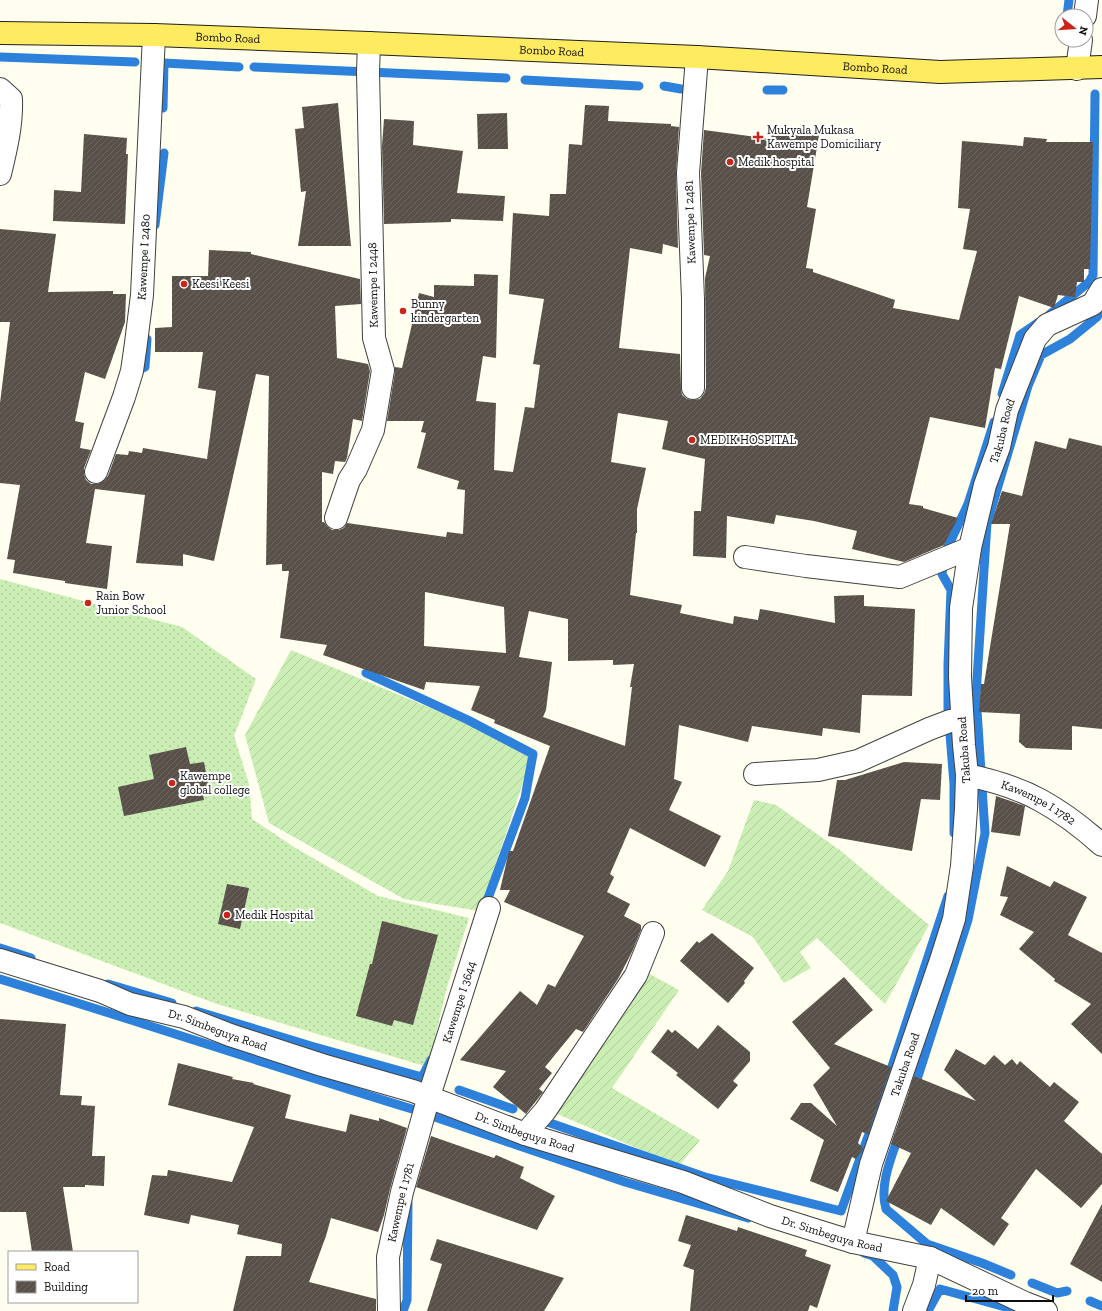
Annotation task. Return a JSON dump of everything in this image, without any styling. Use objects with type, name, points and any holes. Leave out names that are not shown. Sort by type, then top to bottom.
[{"type":"main road","name":"Bombo Road","points":[[0,33],[154,35],[368,43],[697,57],[940,72],[1077,69],[1102,67]]},
{"type":"street","name":"Kawempe I 2480","points":[[96,472],[124,397],[132,371],[136,343],[142,295],[154,35]]},
{"type":"street","name":"Kawempe I 2448","points":[[336,518],[349,480],[356,469],[373,430],[383,370],[374,338],[368,43]]},
{"type":"street","points":[[1077,69],[1080,48]]},
{"type":"street","name":"Kawempe I 2481","points":[[693,388],[693,299],[688,173],[697,57]]},
{"type":"street","points":[[0,89],[11,99],[12,112],[0,174]]},
{"type":"street","name":"Takuba Road","points":[[853,1242],[871,1164],[954,919],[962,866],[967,775],[960,677],[961,608],[970,548],[985,486],[999,447],[1007,410],[1034,339],[1047,325],[1093,304],[1102,289]]},
{"type":"street","points":[[745,557],[900,577],[970,548]]},
{"type":"street","points":[[755,774],[818,770],[858,761],[929,729],[950,721],[962,719]]},
{"type":"street","name":"Kawempe I 1782","points":[[967,775],[1012,788],[1039,799],[1078,824],[1102,845]]},
{"type":"street","name":"Kawempe I 3644","points":[[429,1096],[489,908]]},
{"type":"street","points":[[525,1134],[545,1111],[636,976],[653,933]]},
{"type":"street","name":"Dr. Simbeguya Road","points":[[0,960],[100,991],[130,1004],[184,1017],[230,1035],[429,1096],[525,1134],[683,1182],[770,1216],[853,1242],[930,1258],[1025,1304],[1046,1311]]},
{"type":"street","name":"Kawempe I 1781","points":[[389,1311],[388,1257],[402,1192],[429,1096]]},
{"type":"street","points":[[914,1311],[924,1285],[930,1258]]},
{"type":"green space","points":[[0,579],[182,627],[256,679],[234,736],[249,784],[252,819],[294,847],[378,896],[469,918],[447,987],[428,1067],[217,1004],[0,923]]},
{"type":"green space","points":[[291,650],[527,748],[535,753],[521,789],[480,911],[404,899],[269,823],[245,735]]},
{"type":"green space","points":[[754,800],[776,805],[841,851],[929,925],[885,1004],[817,938],[800,952],[811,968],[784,983],[753,937],[702,910],[728,871]]},
{"type":"green space","points":[[644,971],[679,990],[612,1088],[700,1140],[679,1166],[555,1113]]},
{"type":"building","points":[[338,103],[351,246],[298,246],[306,191],[301,192],[295,129],[304,128],[302,107]]},
{"type":"building","points":[[585,105],[609,106],[608,121],[671,124],[671,126],[679,127],[676,173],[678,248],[663,244],[662,254],[630,248],[619,348],[680,354],[682,395],[687,399],[700,399],[706,388],[705,278],[710,256],[704,255],[701,173],[704,130],[771,139],[773,127],[819,135],[807,207],[816,209],[806,268],[813,269],[813,272],[895,300],[893,308],[959,320],[977,251],[963,249],[970,209],[958,208],[962,141],[1023,146],[1024,137],[1047,139],[1046,142],[1093,142],[1090,269],[1084,269],[1084,282],[1077,282],[1075,297],[1058,295],[1054,308],[1019,296],[1001,369],[995,368],[985,428],[930,417],[909,504],[923,506],[923,508],[958,518],[944,545],[904,562],[852,549],[857,531],[814,521],[776,515],[774,524],[727,516],[726,558],[693,556],[694,511],[701,511],[705,459],[662,449],[668,421],[618,413],[611,462],[646,468],[637,509],[637,533],[630,595],[682,605],[680,613],[733,624],[734,616],[758,620],[760,609],[835,623],[834,596],[864,595],[864,606],[915,609],[912,696],[862,695],[860,733],[823,728],[822,736],[752,726],[748,742],[679,725],[674,779],[682,782],[669,810],[721,836],[705,867],[630,828],[610,874],[614,877],[607,892],[630,904],[624,916],[641,925],[641,930],[632,952],[618,979],[583,1032],[576,1029],[545,1067],[552,1073],[539,1089],[543,1092],[526,1114],[493,1087],[506,1071],[460,1060],[520,991],[537,1005],[548,984],[555,987],[584,936],[504,902],[510,890],[500,890],[509,851],[513,851],[550,746],[494,723],[495,720],[471,710],[480,686],[426,682],[424,690],[323,655],[327,645],[280,638],[289,571],[282,571],[282,564],[266,565],[269,376],[256,374],[214,561],[183,554],[183,566],[136,563],[145,495],[95,489],[86,543],[112,546],[107,589],[13,573],[15,560],[7,559],[20,485],[0,483],[0,403],[10,322],[0,322],[0,229],[56,234],[48,292],[113,291],[113,294],[126,294],[125,322],[105,379],[85,372],[75,421],[84,423],[80,448],[91,450],[84,468],[84,474],[86,480],[91,484],[98,484],[104,481],[108,476],[116,454],[128,455],[129,451],[142,453],[143,448],[207,459],[216,391],[198,388],[203,352],[155,352],[155,328],[172,327],[172,276],[208,276],[209,250],[251,252],[251,254],[360,279],[361,304],[335,306],[337,358],[368,364],[370,371],[362,421],[353,419],[347,458],[345,462],[335,461],[333,474],[322,472],[322,522],[324,522],[332,530],[344,528],[347,523],[446,537],[447,532],[463,534],[465,490],[457,489],[459,481],[417,468],[426,433],[421,432],[424,421],[387,421],[395,367],[402,368],[419,293],[434,297],[434,285],[474,286],[474,274],[498,275],[496,358],[483,356],[476,401],[496,403],[494,470],[513,472],[525,407],[534,408],[540,365],[533,364],[544,299],[509,294],[513,213],[549,216],[550,194],[566,194],[569,144],[582,145]],"holes":[[[425,592],[504,607],[506,653],[424,646]],[[529,611],[568,619],[568,661],[613,660],[613,665],[634,664],[630,687],[632,687],[625,746],[543,717],[546,710],[552,662],[519,657]]]},
{"type":"building","points":[[507,113],[508,149],[478,149],[477,114]]},
{"type":"building","points":[[384,119],[414,121],[413,145],[463,151],[457,193],[505,196],[503,221],[451,219],[451,222],[384,224],[382,146]]},
{"type":"building","points":[[84,134],[127,138],[126,154],[128,154],[125,224],[53,221],[54,190],[81,192]]},
{"type":"building","points":[[1069,438],[1102,446],[1102,729],[1072,726],[1072,750],[1026,748],[1019,742],[1020,714],[979,712],[981,684],[984,684],[1010,524],[991,524],[1002,491],[1022,496],[1035,441],[1066,449]]},
{"type":"building","name":"Kawempe global college","points":[[186,747],[190,764],[204,762],[210,794],[203,795],[204,800],[124,816],[118,787],[154,779],[149,755]]},
{"type":"building","points":[[904,762],[942,764],[940,800],[921,799],[912,851],[828,836],[837,780],[845,780]]},
{"type":"building","points":[[996,796],[1025,806],[1020,836],[991,832]]},
{"type":"building","points":[[1007,866],[1050,887],[1054,881],[1087,897],[1068,935],[1102,953],[1102,1054],[1071,1024],[1091,1004],[1054,981],[1055,979],[1019,949],[1034,932],[1000,915],[1008,897],[1000,896]]},
{"type":"building","points":[[227,884],[249,888],[240,929],[218,924]]},
{"type":"building","points":[[382,921],[438,935],[413,1025],[394,1020],[392,1026],[356,1016],[370,964],[372,964]]},
{"type":"building","points":[[712,933],[754,968],[744,981],[745,983],[728,1003],[680,961],[697,941],[699,943]]},
{"type":"building","points":[[844,977],[873,1010],[834,1044],[891,1067],[868,1134],[862,1132],[858,1143],[863,1149],[856,1159],[852,1157],[838,1192],[810,1181],[824,1140],[790,1119],[801,1103],[811,1103],[837,1126],[813,1085],[830,1068],[792,1022]]},
{"type":"building","points":[[0,1019],[66,1024],[60,1095],[82,1096],[81,1105],[95,1106],[92,1156],[105,1156],[104,1186],[85,1185],[85,1187],[63,1187],[73,1251],[32,1251],[26,1212],[0,1212]]},
{"type":"building","points":[[718,1025],[750,1052],[750,1061],[733,1081],[738,1085],[718,1109],[676,1075],[678,1073],[651,1052],[668,1029],[672,1033],[675,1030],[698,1049]]},
{"type":"building","points":[[956,1049],[985,1065],[994,1055],[1005,1065],[1012,1059],[1017,1065],[1020,1061],[1050,1087],[1054,1082],[1079,1102],[1064,1121],[1102,1154],[1102,1184],[1081,1208],[1036,1169],[1001,1218],[1009,1224],[994,1246],[941,1208],[931,1225],[886,1201],[911,1153],[891,1144],[914,1076],[976,1101],[944,1070]]},
{"type":"building","points":[[178,1063],[233,1077],[232,1079],[254,1083],[253,1084],[291,1095],[285,1118],[346,1132],[350,1114],[379,1121],[379,1118],[407,1128],[384,1215],[378,1232],[331,1218],[309,1282],[376,1299],[376,1311],[233,1311],[246,1256],[281,1256],[282,1244],[237,1234],[239,1225],[191,1215],[189,1224],[144,1215],[152,1175],[167,1176],[168,1170],[232,1182],[254,1127],[168,1105]]},
{"type":"building","points":[[431,1136],[494,1158],[496,1155],[524,1167],[520,1178],[555,1196],[537,1230],[416,1187]]},
{"type":"building","points":[[1102,1204],[1102,1282],[1070,1264]]},
{"type":"building","points":[[686,1215],[737,1231],[738,1227],[807,1250],[805,1256],[831,1265],[817,1308],[810,1305],[808,1311],[690,1311],[694,1270],[683,1266],[691,1245],[678,1241]]},
{"type":"building","points":[[437,1239],[564,1278],[544,1311],[427,1311],[442,1264],[430,1260]]},
{"type":"waterway","points":[[1068,8],[1069,0]]},
{"type":"waterway","points":[[0,57],[135,62]]},
{"type":"waterway","points":[[163,108],[164,63],[239,67]]},
{"type":"waterway","points":[[254,67],[506,78]]},
{"type":"waterway","points":[[525,80],[639,86]]},
{"type":"waterway","points":[[664,86],[681,89]]},
{"type":"waterway","points":[[767,90],[783,90]]},
{"type":"waterway","points":[[1049,315],[1089,282],[1093,275],[1095,94]]},
{"type":"waterway","points":[[155,225],[164,153]]},
{"type":"waterway","points":[[914,1089],[968,920],[985,833],[976,695],[987,523],[1028,386],[1041,355],[1070,339],[1097,317],[1102,309]]},
{"type":"waterway","points":[[1002,394],[1020,335],[1039,322]]},
{"type":"waterway","points":[[140,369],[145,367],[147,339]]},
{"type":"waterway","points":[[954,833],[954,784],[948,709],[951,590],[942,574],[944,555],[968,504],[994,422]]},
{"type":"waterway","points":[[366,673],[468,720],[533,754],[525,798],[484,909]]},
{"type":"waterway","points":[[550,1123],[705,1177],[841,1211],[878,1109],[948,896]]},
{"type":"waterway","points":[[0,948],[31,958]]},
{"type":"waterway","points":[[0,979],[412,1109]]},
{"type":"waterway","points":[[108,984],[172,1003]]},
{"type":"waterway","points":[[196,1011],[311,1046],[422,1077],[431,1060]]},
{"type":"waterway","points":[[459,1090],[513,1109]]},
{"type":"waterway","points":[[428,1121],[429,1115],[625,1182],[748,1218]]},
{"type":"waterway","points":[[899,1135],[885,1182],[884,1200],[886,1209],[927,1244],[982,1263],[1011,1275]]},
{"type":"waterway","points":[[403,1311],[407,1300],[408,1203]]},
{"type":"waterway","points":[[864,1253],[873,1256],[893,1275],[897,1287],[893,1311]]},
{"type":"waterway","points":[[1032,1283],[1057,1293],[1067,1291]]},
{"type":"waterway","points":[[928,1311],[940,1289],[1020,1311]]},
{"type":"waterway","points":[[1090,1301],[1102,1306]]},
{"type":"place","name":"Mukyala Mukasa Kawempe Domiciliary","points":[[758,137]]},
{"type":"place","name":"Medik hospital","points":[[730,162]]},
{"type":"place","name":"Keesi Keesi","points":[[184,284]]},
{"type":"place","name":"Bunny kindergarten","points":[[403,311]]},
{"type":"place","name":"MEDIK HOSPITAL","points":[[692,440]]},
{"type":"place","name":"Rain Bow Junior School","points":[[88,603]]},
{"type":"place","name":"Kawempe global college","points":[[172,783]]},
{"type":"place","name":"Medik Hospital","points":[[227,915]]}]
